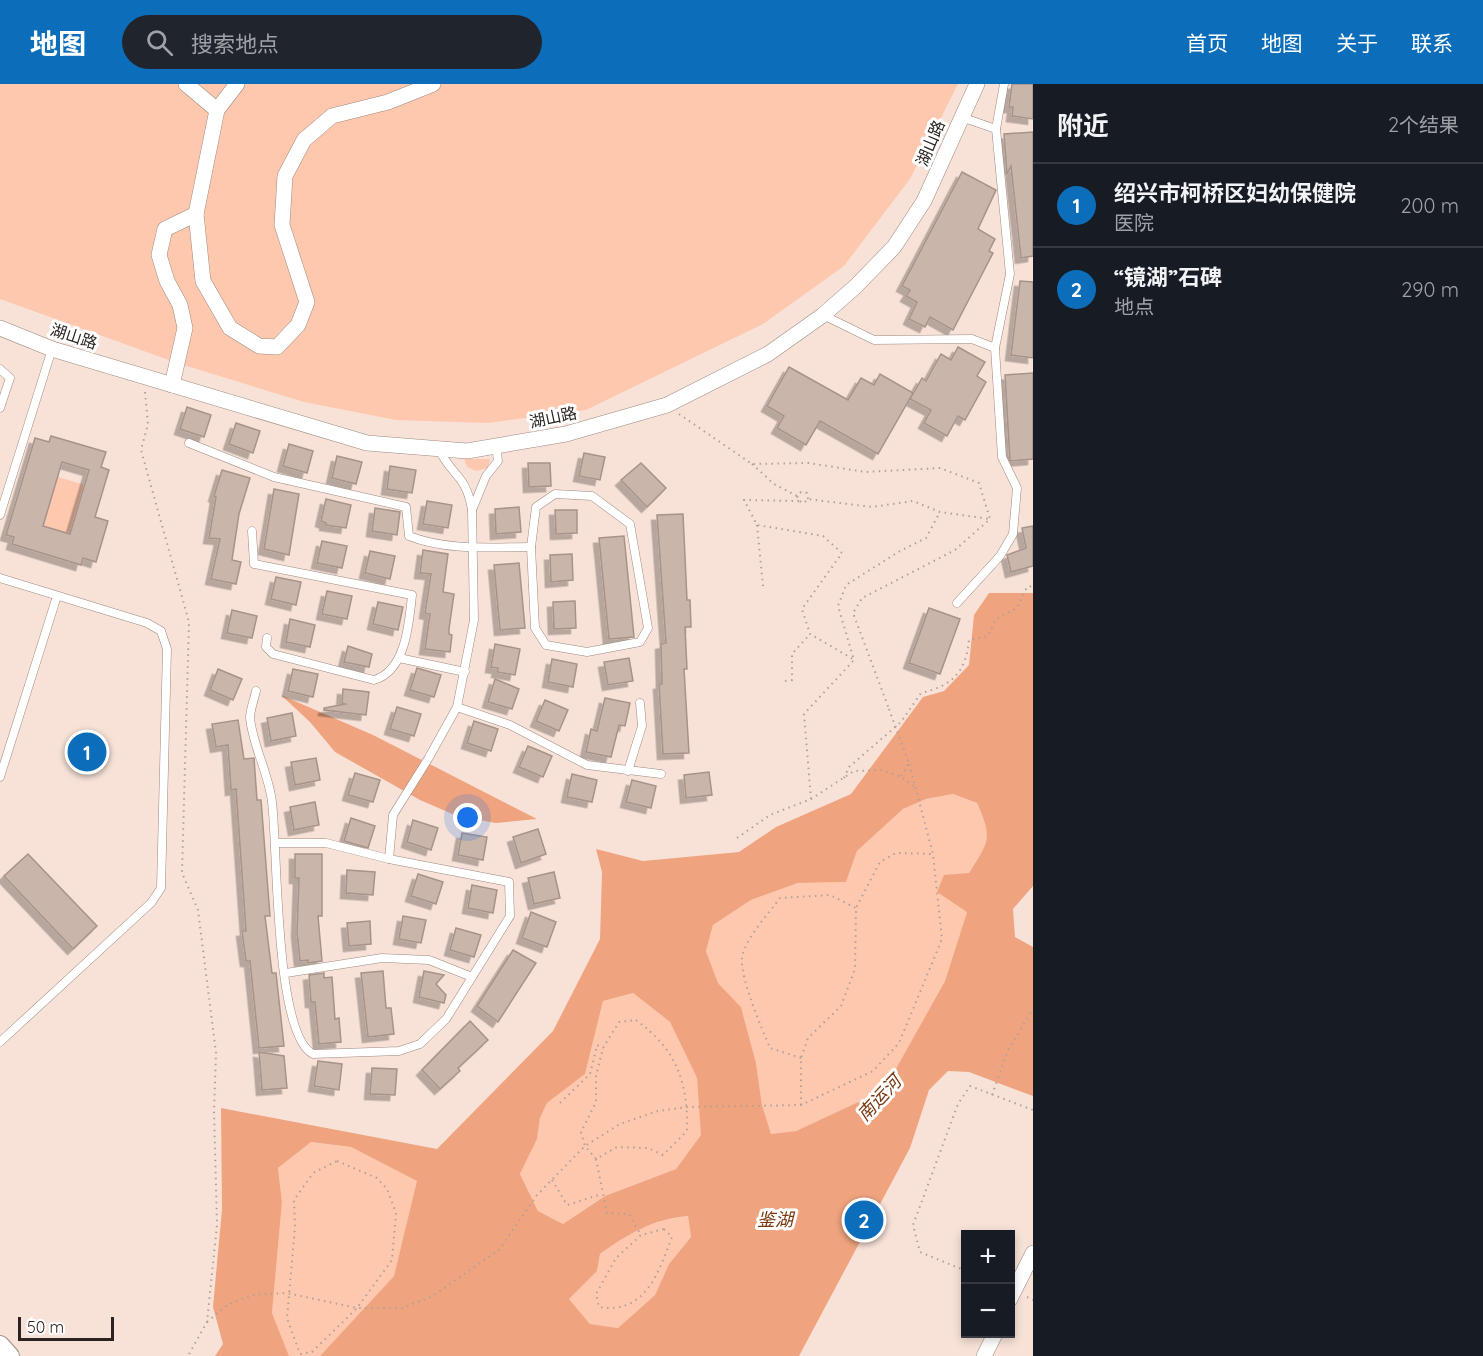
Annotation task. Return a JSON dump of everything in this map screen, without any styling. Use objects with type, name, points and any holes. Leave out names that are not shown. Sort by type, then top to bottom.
[{"type":"street","points":[[186,84],[217,110]]},
{"type":"street","points":[[237,84],[217,110],[196,214],[203,280],[230,328],[259,346],[277,347],[298,325],[307,303],[282,225],[285,176],[304,140],[332,116],[388,102],[433,84]]},
{"type":"street","name":"湖山路","points":[[0,328],[52,349],[367,443],[468,451],[566,434],[667,405],[768,354],[823,315],[855,287],[894,247],[924,201],[977,84]]},
{"type":"street","points":[[172,386],[185,328],[180,305],[167,281],[159,255],[165,229],[196,214]]},
{"type":"street","points":[[1015,1291],[1033,1253]]},
{"type":"street","points":[[984,1356],[992,1338]]},
{"type":"street","points":[[0,1345],[10,1356]]},
{"type":"lane","points":[[957,603],[1000,556],[1013,534],[1017,488],[1002,457],[995,348],[1010,274],[996,129],[1004,84]]},
{"type":"lane","points":[[961,117],[996,129]]},
{"type":"lane","points":[[823,315],[874,340],[972,339],[995,348]]},
{"type":"lane","points":[[0,515],[52,349]]},
{"type":"lane","points":[[0,369],[10,378],[0,408]]},
{"type":"lane","points":[[189,443],[274,477],[406,507],[409,536],[424,542],[473,547],[531,547]]},
{"type":"lane","points":[[472,510],[486,476],[498,461],[496,446]]},
{"type":"lane","points":[[389,859],[393,815],[457,707],[474,620],[472,510],[469,490],[459,475],[446,464],[439,449]]},
{"type":"lane","points":[[555,494],[592,496],[630,524],[648,628],[640,642],[587,652],[546,645],[535,628],[531,547],[536,507],[555,494]]},
{"type":"lane","points":[[252,531],[254,564],[412,595],[410,621],[399,658],[385,677],[374,680],[273,654],[266,647],[267,638]]},
{"type":"lane","points":[[0,578],[147,623],[161,630],[167,649],[161,888],[151,903],[0,1042]]},
{"type":"lane","points":[[0,777],[57,596]]},
{"type":"lane","points":[[399,658],[465,672]]},
{"type":"lane","points":[[256,692],[250,717],[272,800],[278,926],[296,1034],[306,1050],[313,1054],[399,1051],[420,1044],[446,1019],[510,916],[509,882],[389,859],[326,843],[275,843]]},
{"type":"lane","points":[[628,771],[642,726],[640,703]]},
{"type":"lane","points":[[457,707],[510,725],[586,765],[661,774]]},
{"type":"lane","points":[[286,973],[382,958],[429,960],[472,977]]},
{"type":"path","points":[[144,377],[148,424],[141,450],[189,622],[182,873],[198,910],[216,1053],[214,1111],[217,1225],[207,1322]]},
{"type":"path","points":[[667,405],[752,464],[774,484],[797,496],[799,501]]},
{"type":"path","points":[[752,464],[809,464],[866,472],[940,468],[979,483],[990,519]]},
{"type":"path","points":[[797,496],[801,492],[807,494],[808,499]]},
{"type":"path","points":[[763,586],[757,525],[744,500],[804,503],[808,499],[872,507],[913,501],[940,512],[990,519]]},
{"type":"path","points":[[854,660],[838,606],[846,585],[900,551],[926,538],[940,512]]},
{"type":"path","points":[[188,1356],[207,1322],[227,1305],[252,1295],[287,1293],[357,1308],[402,1308],[431,1297],[499,1250],[537,1194],[585,1146],[620,1124],[658,1111],[688,1107],[801,1105],[873,1071],[899,1043],[942,939],[933,854],[921,806],[909,763],[853,613],[862,598],[955,550],[990,519]]},
{"type":"path","points":[[757,525],[823,536],[842,553],[802,609],[810,634],[854,660]]},
{"type":"path","points":[[844,778],[849,767],[901,722],[921,693],[942,688],[967,662],[969,640],[988,636],[996,619],[1017,608],[1027,587],[1033,586]]},
{"type":"path","points":[[785,681],[792,680],[792,654],[810,634]]},
{"type":"path","points":[[811,799],[804,714],[854,660]]},
{"type":"path","points":[[901,777],[909,763]]},
{"type":"path","points":[[737,838],[770,815],[811,799],[854,771],[880,770],[901,777],[915,787]]},
{"type":"path","points":[[801,1105],[801,1058],[808,1038],[841,1006],[855,969],[856,908],[880,862],[896,853],[933,854]]},
{"type":"path","points":[[801,1058],[770,1048],[751,1001],[742,958],[755,931],[780,898],[830,895],[856,908]]},
{"type":"path","points":[[992,1095],[1008,1050],[1033,1009]]},
{"type":"path","points":[[596,1159],[617,1148],[648,1148],[663,1155],[687,1131],[688,1107],[683,1078],[669,1052],[653,1032],[636,1020],[619,1022],[603,1048],[596,1076],[596,1102],[581,1132],[585,1146],[596,1159],[606,1213],[629,1214],[641,1235]]},
{"type":"path","points":[[560,1103],[590,1074],[597,1045],[603,1048]]},
{"type":"path","points":[[961,1269],[920,1252],[913,1225],[958,1104],[970,1086],[1033,1110]]},
{"type":"path","points":[[337,1161],[377,1178],[387,1189],[396,1213],[392,1260],[357,1308],[312,1352],[300,1354],[287,1318],[287,1293],[295,1227],[294,1200],[313,1173],[337,1161]]},
{"type":"path","points":[[552,1180],[567,1205],[602,1194]]},
{"type":"path","points":[[664,1228],[672,1237],[654,1282],[632,1302],[612,1309],[599,1307],[596,1294],[616,1258],[641,1235],[664,1228]]},
{"type":"shaded area","points":[[0,84],[958,84],[910,179],[844,266],[763,324],[586,410],[488,423],[396,420],[304,402],[177,363],[0,299]]},
{"type":"shaded area","points":[[464,459],[490,459],[488,468],[476,471],[467,467]]},
{"type":"shaded area","points":[[58,477],[85,485],[70,534],[43,526]]},
{"type":"shaded area","points":[[953,794],[977,803],[986,824],[988,842],[969,873],[967,912],[945,981],[884,1090],[796,1131],[771,1134],[762,1105],[756,1063],[741,1007],[718,983],[706,951],[713,925],[751,900],[798,883],[846,882],[857,851],[903,809],[926,799]]},
{"type":"shaded area","points":[[633,993],[670,1022],[697,1078],[702,1135],[676,1169],[605,1196],[563,1224],[538,1211],[520,1174],[537,1139],[540,1118],[547,1103],[585,1074],[603,1001]]},
{"type":"shaded area","points":[[311,1142],[351,1147],[418,1181],[394,1276],[320,1356],[289,1356],[272,1313],[282,1202],[278,1168]]},
{"type":"shaded area","points":[[688,1216],[691,1237],[669,1264],[655,1295],[618,1328],[590,1324],[569,1299],[597,1271],[600,1254],[621,1239],[652,1224]]},
{"type":"water","name":"鉴湖","points":[[989,593],[1033,593],[1033,886],[1013,909],[1015,937],[1033,947],[1033,1096],[969,1072],[948,1071],[929,1090],[910,1148],[799,1356],[320,1356],[394,1276],[417,1181],[351,1147],[311,1142],[278,1168],[282,1202],[272,1313],[289,1356],[215,1356],[223,1344],[213,1307],[222,1209],[221,1108],[437,1149],[553,1031],[600,939],[602,872],[596,849],[643,861],[739,852],[776,827],[851,794],[923,697],[944,691],[969,665],[974,615]],"holes":[[[953,794],[977,803],[985,825],[987,840],[969,873],[944,875],[937,892],[967,912],[945,981],[884,1090],[796,1131],[771,1134],[762,1105],[756,1063],[741,1007],[718,983],[706,951],[713,925],[751,900],[798,883],[846,882],[857,851],[903,809],[926,799]],[[633,993],[670,1022],[697,1078],[701,1135],[676,1169],[605,1196],[563,1224],[538,1211],[520,1174],[537,1139],[540,1118],[547,1103],[585,1074],[603,1001]],[[688,1216],[691,1237],[669,1264],[655,1295],[618,1328],[590,1324],[569,1299],[597,1271],[600,1254],[641,1229]]]},
{"type":"water","points":[[281,695],[373,735],[537,819],[496,823],[457,816],[420,800],[335,752],[310,722]]},
{"type":"building","points":[[1012,84],[1033,84],[1033,119],[1012,116],[1013,107],[1009,107]]},
{"type":"building","points":[[1033,132],[1033,256],[1021,258],[1011,166],[1007,174],[1004,134]]},
{"type":"building","points":[[962,172],[996,190],[978,229],[995,239],[989,251],[993,253],[953,330],[930,317],[925,327],[909,319],[917,302],[906,296],[910,290],[902,286]]},
{"type":"building","points":[[1020,281],[1033,282],[1033,358],[1011,355]]},
{"type":"building","points":[[958,347],[985,362],[977,376],[986,382],[965,420],[958,416],[947,436],[924,423],[931,410],[910,399],[922,378],[926,381],[941,354],[951,360]]},
{"type":"building","points":[[789,367],[848,400],[861,378],[874,385],[880,374],[913,393],[878,454],[820,421],[806,445],[777,428],[784,416],[767,406]]},
{"type":"building","points":[[1033,373],[1033,459],[1010,461],[1005,375]]},
{"type":"building","points":[[187,407],[211,415],[204,437],[180,429]]},
{"type":"building","points":[[236,423],[260,431],[253,453],[229,444]]},
{"type":"building","points":[[51,436],[106,452],[101,467],[109,470],[95,517],[108,521],[96,562],[83,558],[81,565],[12,544],[14,537],[6,535],[35,438],[49,442]],"holes":[[[62,462],[89,470],[70,534],[43,526]]]},
{"type":"building","points":[[289,444],[313,451],[307,473],[283,466]]},
{"type":"building","points":[[584,453],[605,457],[600,480],[579,476]]},
{"type":"building","points":[[337,456],[362,462],[356,484],[332,478]]},
{"type":"building","points":[[528,463],[550,463],[551,486],[529,487]]},
{"type":"building","points":[[641,463],[666,488],[647,507],[621,480]]},
{"type":"building","points":[[390,466],[416,470],[412,493],[387,489]]},
{"type":"building","points":[[222,470],[250,478],[239,514],[232,560],[241,562],[236,584],[211,579],[220,539],[209,538],[216,497],[214,496]]},
{"type":"building","points":[[274,489],[299,494],[289,555],[264,549]]},
{"type":"building","points":[[326,499],[351,505],[346,528],[325,525],[326,523],[321,521]]},
{"type":"building","points":[[427,501],[452,505],[448,528],[423,524]]},
{"type":"building","points":[[519,507],[521,532],[496,534],[495,509]]},
{"type":"building","points":[[375,508],[400,512],[397,535],[372,531]]},
{"type":"building","points":[[555,510],[577,510],[577,533],[556,534]]},
{"type":"building","points":[[683,514],[687,600],[690,600],[691,627],[685,627],[687,669],[684,669],[689,753],[663,754],[659,684],[662,684],[661,644],[666,643],[657,515]]},
{"type":"building","points":[[1033,526],[1033,566],[1011,572],[1007,555],[1026,548],[1022,528]]},
{"type":"building","points":[[624,536],[634,637],[609,639],[599,538]]},
{"type":"building","points":[[322,541],[347,546],[342,568],[317,563]]},
{"type":"building","points":[[423,550],[448,554],[443,592],[454,594],[449,629],[449,634],[452,635],[450,652],[425,649],[430,614],[425,613],[431,574],[420,573]]},
{"type":"building","points":[[370,551],[395,556],[390,579],[365,573]]},
{"type":"building","points":[[572,554],[573,580],[551,582],[550,555]]},
{"type":"building","points":[[519,563],[525,628],[500,630],[494,565]]},
{"type":"building","points":[[276,577],[301,582],[296,605],[271,599]]},
{"type":"building","points":[[327,591],[352,596],[347,619],[322,614]]},
{"type":"building","points":[[575,601],[576,628],[554,629],[553,602]]},
{"type":"building","points":[[378,602],[403,607],[398,630],[373,624]]},
{"type":"building","points":[[929,608],[960,619],[940,674],[909,663]]},
{"type":"building","points":[[232,610],[257,616],[252,638],[227,633]]},
{"type":"building","points":[[290,619],[315,625],[310,647],[286,642]]},
{"type":"building","points":[[495,644],[520,649],[515,675],[497,672],[498,668],[491,667]]},
{"type":"building","points":[[348,646],[372,654],[369,667],[344,662]]},
{"type":"building","points":[[629,658],[633,681],[608,685],[604,662]]},
{"type":"building","points":[[552,659],[577,664],[573,687],[548,682]]},
{"type":"building","points":[[417,668],[441,675],[434,697],[410,690]]},
{"type":"building","points":[[218,669],[242,679],[233,700],[210,690]]},
{"type":"building","points":[[293,669],[318,674],[313,697],[288,691]]},
{"type":"building","points":[[495,679],[519,689],[512,709],[488,702]]},
{"type":"building","points":[[343,689],[369,692],[366,715],[324,710],[324,708],[345,704],[342,703]]},
{"type":"building","points":[[605,698],[630,703],[625,726],[619,725],[611,757],[586,752],[591,729],[597,731]]},
{"type":"building","points":[[545,700],[568,710],[559,731],[536,721]]},
{"type":"building","points":[[397,707],[421,714],[414,736],[390,729]]},
{"type":"building","points":[[292,713],[296,736],[271,741],[267,718]]},
{"type":"building","points":[[238,720],[244,759],[254,758],[257,800],[261,800],[270,916],[265,916],[272,973],[276,973],[284,1046],[259,1048],[250,961],[246,961],[242,931],[246,931],[236,789],[231,790],[228,745],[216,747],[212,724]]},
{"type":"building","points":[[474,721],[498,729],[491,751],[467,743]]},
{"type":"building","points":[[528,746],[552,756],[543,777],[519,767]]},
{"type":"building","points":[[316,758],[320,780],[295,785],[291,762]]},
{"type":"building","points":[[709,772],[712,795],[686,798],[684,775]]},
{"type":"building","points":[[355,773],[380,780],[373,802],[348,795]]},
{"type":"building","points":[[572,774],[597,780],[592,802],[567,797]]},
{"type":"building","points":[[632,780],[656,786],[651,808],[626,802]]},
{"type":"building","points":[[315,802],[319,825],[294,830],[290,807]]},
{"type":"building","points":[[351,818],[375,826],[368,848],[344,841]]},
{"type":"building","points":[[413,820],[438,828],[431,850],[407,842]]},
{"type":"building","points":[[538,829],[546,854],[521,863],[513,837]]},
{"type":"building","points":[[462,833],[487,837],[483,860],[458,855]]},
{"type":"building","points":[[28,854],[97,926],[73,949],[4,876]]},
{"type":"building","points":[[295,854],[322,854],[322,916],[318,916],[322,961],[308,963],[308,960],[300,961],[297,932],[299,878],[295,878]]},
{"type":"building","points":[[347,870],[375,872],[373,895],[346,893]]},
{"type":"building","points":[[554,872],[560,898],[534,904],[528,878]]},
{"type":"building","points":[[418,874],[443,882],[436,904],[411,896]]},
{"type":"building","points":[[472,885],[497,890],[493,913],[468,908]]},
{"type":"building","points":[[531,912],[556,922],[547,947],[522,938]]},
{"type":"building","points":[[403,916],[426,920],[421,943],[399,939]]},
{"type":"building","points":[[370,921],[371,944],[349,946],[347,923]]},
{"type":"building","points":[[456,928],[481,935],[474,957],[450,950]]},
{"type":"building","points":[[513,950],[536,963],[498,1022],[477,1006]]},
{"type":"building","points":[[383,971],[386,1008],[391,1008],[394,1034],[368,1037],[361,973]]},
{"type":"building","points":[[424,971],[444,975],[436,984],[446,995],[444,1003],[419,997]]},
{"type":"building","points":[[324,973],[324,978],[332,977],[335,1019],[339,1018],[341,1042],[319,1044],[315,1002],[311,1002],[309,975]]},
{"type":"building","points":[[470,1021],[488,1040],[458,1068],[460,1071],[440,1089],[422,1070]]},
{"type":"building","points":[[259,1052],[284,1056],[287,1088],[262,1090]]},
{"type":"building","points":[[318,1061],[342,1064],[339,1090],[314,1086]]},
{"type":"building","points":[[372,1068],[397,1069],[395,1095],[370,1094]]},
{"type":"place","name":"绍兴市柯桥区妇幼保健院","points":[[87,752]]},
{"type":"place","name":"“镜湖”石碑","points":[[864,1220]]},
{"type":"water label","name":"南运河","points":[[879,1098]]}]
